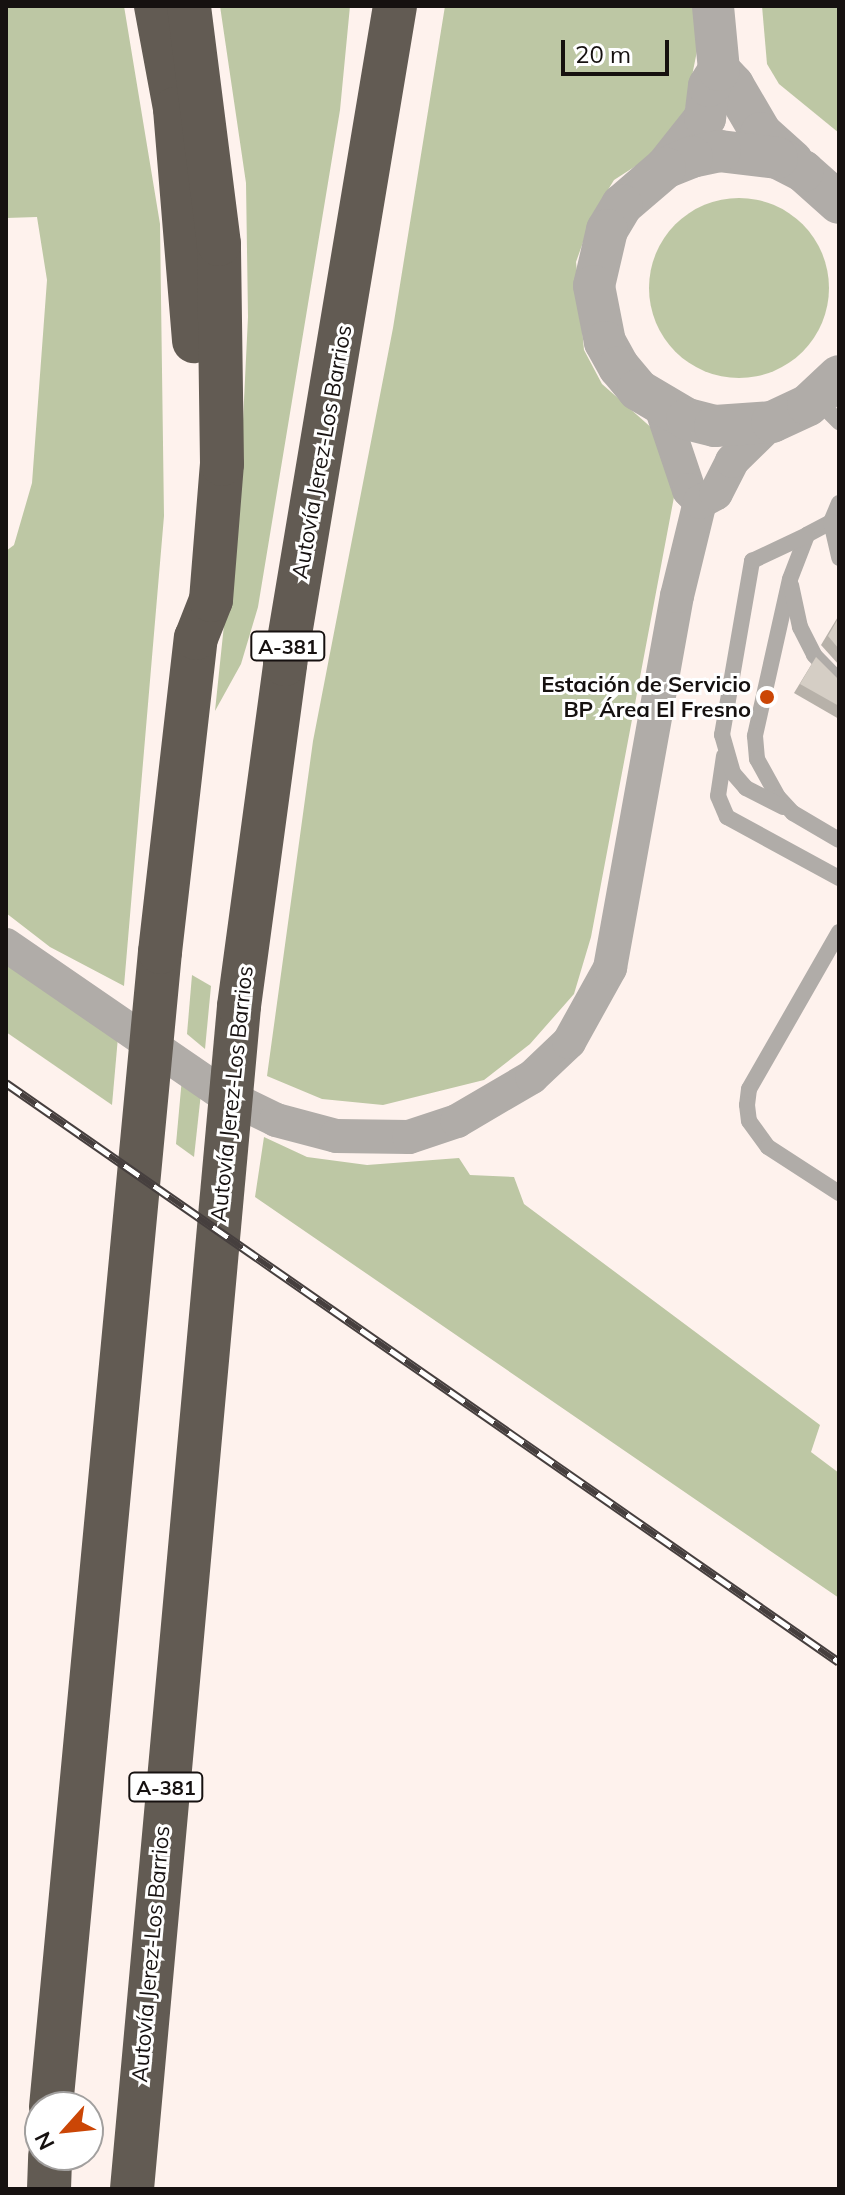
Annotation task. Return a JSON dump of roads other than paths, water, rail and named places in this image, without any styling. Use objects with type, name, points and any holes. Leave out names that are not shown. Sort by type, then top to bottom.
[{"type":"highway","points":[[156,6],[175,109],[196,362],[185,599],[196,638]]},
{"type":"highway","points":[[53,2091],[160,952],[196,638],[212,585],[222,464],[222,323],[213,183],[189,6]]},
{"type":"highway","name":"Autovía Jerez-Los Barrios","points":[[132,2189],[239,1006],[285,664],[395,6]]},
{"type":"street","points":[[713,6],[719,70],[709,86],[705,118],[697,135],[665,168],[642,184],[607,230],[594,286],[605,342],[638,390],[661,407],[715,426],[820,407]]},
{"type":"street","points":[[719,70],[733,85],[761,133],[839,203]]},
{"type":"street","points":[[665,168],[720,151],[777,158],[803,171]]},
{"type":"street","points":[[661,407],[689,490],[700,502]]},
{"type":"street","points":[[6,945],[221,1093],[276,1120],[336,1136],[409,1137],[457,1121],[503,1096],[569,1042],[610,968],[677,596],[700,502],[716,493],[732,461],[820,407]]},
{"type":"lane","points":[[839,503],[831,522],[839,558]]},
{"type":"lane","points":[[831,522],[752,561],[726,692],[724,754],[718,796],[727,817],[839,878]]},
{"type":"lane","points":[[793,813],[765,778],[755,736],[790,579],[807,535]]},
{"type":"lane","points":[[790,579],[800,627],[814,655],[839,681]]},
{"type":"lane","points":[[724,754],[746,788],[839,840]]},
{"type":"lane","points":[[839,932],[749,1089],[747,1105],[753,1128],[768,1147],[839,1193]]},
{"type":"railway","points":[[6,1083],[839,1662]]},
{"type":"place","name":"Estación de Servicio BP Área El Fresno","points":[[767,697]]}]
